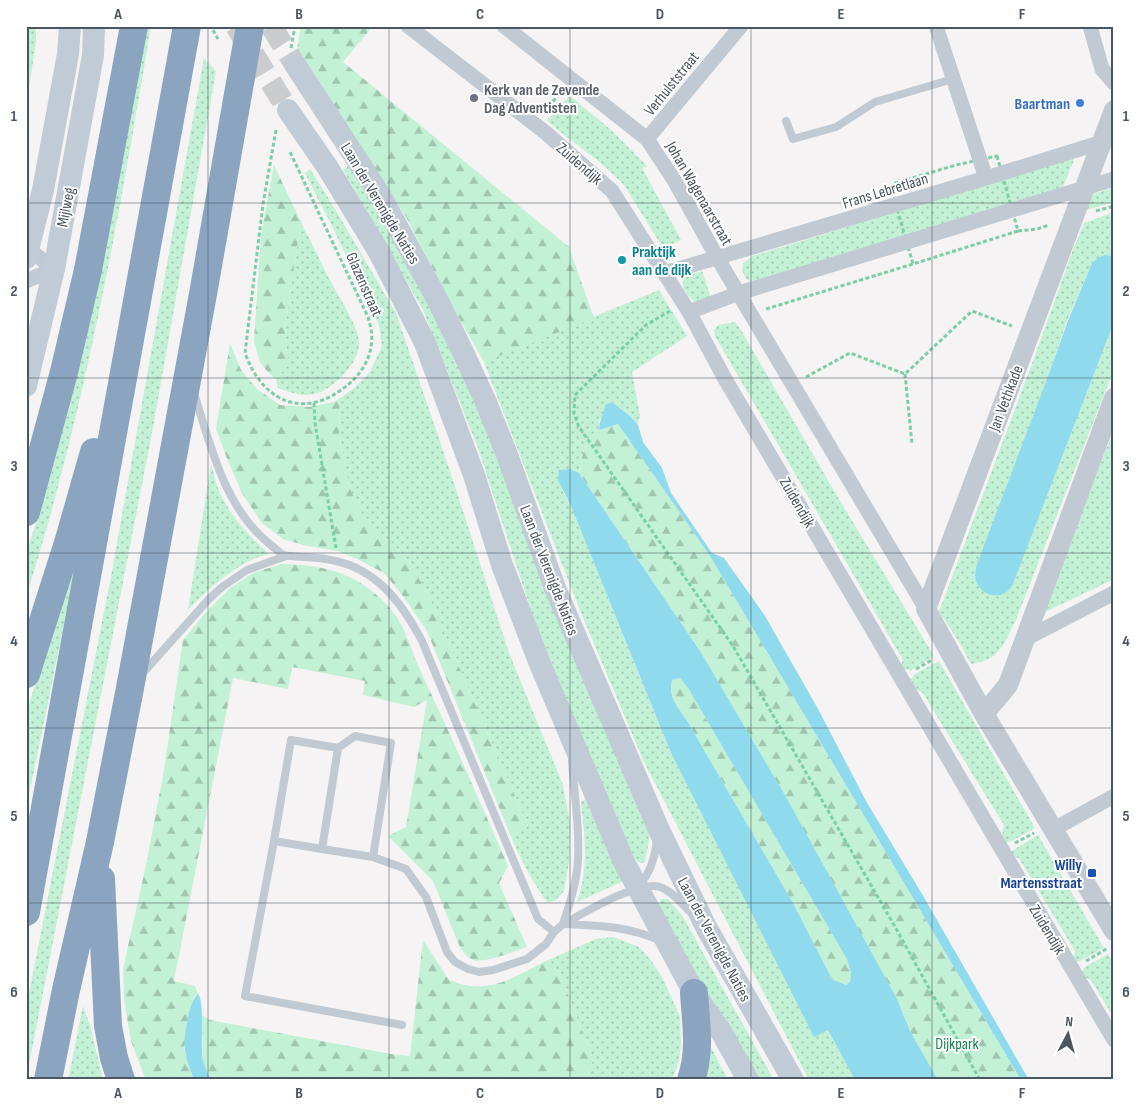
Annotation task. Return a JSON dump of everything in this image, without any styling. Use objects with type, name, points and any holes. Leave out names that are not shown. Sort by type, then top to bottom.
[{"type":"highway","points":[[26,512],[64,372],[88,270],[134,26]]},
{"type":"highway","points":[[48,1080],[66,990],[100,842],[130,688],[250,26]]},
{"type":"highway","points":[[26,912],[128,353],[200,28]]},
{"type":"highway","points":[[26,674],[68,543],[97,442],[128,353]]},
{"type":"highway","points":[[100,842],[108,1026],[114,1058],[121,1080]]},
{"type":"highway","points":[[690,1080],[694,1070],[698,1042],[694,993]]},
{"type":"main road","name":"Mijlweg","points":[[27,251],[43,190],[66,63],[70,26]]},
{"type":"main road","name":"Mijlweg","points":[[26,386],[54,268],[93,55],[94,26]]},
{"type":"main road","name":"Laan der Verenigde Naties","points":[[296,66],[380,195],[438,299],[485,400],[506,452],[555,588],[659,830],[706,928],[794,1080]]},
{"type":"main road","name":"Laan der Verenigde Naties","points":[[288,110],[328,168],[379,252],[425,343],[474,474],[502,565],[540,664],[624,862],[694,993],[722,1033],[748,1080]]},
{"type":"street","name":"Zuidendijk","points":[[408,26],[534,124],[612,191],[686,308],[725,379],[900,679],[1114,1040]]},
{"type":"street","name":"Verhulststraat","points":[[648,139],[741,26]]},
{"type":"street","points":[[936,26],[986,178]]},
{"type":"street","points":[[1090,26],[1102,69],[1114,83]]},
{"type":"street","name":"Johan Wagenaarstraat","points":[[513,29],[571,79],[648,139],[674,180],[739,293]]},
{"type":"street","name":"Jan Vethkade","points":[[926,609],[1085,188],[1108,140],[1114,110]]},
{"type":"street","name":"Frans Lebretlaan","points":[[665,273],[718,259],[1108,140]]},
{"type":"street","points":[[686,308],[1114,179]]},
{"type":"street","points":[[27,251],[54,268]]},
{"type":"street","points":[[26,281],[54,268]]},
{"type":"street","points":[[739,293],[926,609],[984,714],[1114,931]]},
{"type":"street","points":[[984,714],[1008,685],[1114,398]]},
{"type":"street","points":[[1025,639],[1114,593]]},
{"type":"street","points":[[1054,829],[1114,796]]},
{"type":"lane","points":[[786,121],[792,139],[836,127],[875,102],[953,79]]},
{"type":"lane","points":[[188,374],[218,466],[233,500],[253,529],[286,556]]},
{"type":"lane","points":[[130,688],[209,599],[222,587],[247,570],[286,556],[313,557],[339,561],[355,567],[382,585],[394,596],[410,618],[422,641],[538,919],[554,932]]},
{"type":"lane","points":[[373,857],[391,743],[355,736],[338,748],[291,740],[245,996],[402,1025]]},
{"type":"lane","points":[[563,924],[574,888],[578,860],[578,830],[571,739]]},
{"type":"lane","points":[[322,849],[338,748]]},
{"type":"lane","points":[[637,888],[646,878],[652,866],[659,830]]},
{"type":"lane","points":[[274,841],[373,857],[406,868],[426,897],[447,952],[455,962],[479,972],[493,970],[527,959],[546,944],[554,932],[563,924],[637,888],[652,885],[668,891],[706,928]]},
{"type":"lane","points":[[563,924],[629,929],[667,943]]},
{"type":"path","points":[[293,32],[295,26]]},
{"type":"path","points":[[200,28],[218,39]]},
{"type":"path","points":[[534,124],[571,79]]},
{"type":"path","name":"Glazenstraat","points":[[271,160],[263,204],[246,353],[255,376],[273,394],[293,403],[314,403],[327,399],[359,375],[368,356],[372,338],[368,316],[287,147]]},
{"type":"path","points":[[751,314],[913,264]]},
{"type":"path","points":[[686,308],[646,325],[575,395],[574,413],[579,427],[733,646],[894,925],[980,1080]]},
{"type":"path","points":[[766,309],[770,318]]},
{"type":"path","points":[[905,374],[972,311],[1018,328]]},
{"type":"path","points":[[804,379],[850,353],[905,374]]},
{"type":"path","points":[[905,374],[912,444]]},
{"type":"path","points":[[314,403],[315,423],[339,561]]},
{"type":"path","points":[[900,679],[948,650]]},
{"type":"path","points":[[1072,969],[1114,944]]},
{"type":"green space","points":[[26,26],[36,26],[36,41],[26,108]]},
{"type":"green space","points":[[145,26],[151,26],[99,314],[66,456],[26,597],[26,554],[48,485],[69,402]]},
{"type":"green space","points":[[301,26],[359,28],[373,26],[343,62],[569,247],[594,318],[484,362],[452,306],[406,217],[297,50]]},
{"type":"green space","points":[[204,58],[216,71],[152,433],[26,1080],[26,1009],[112,571]]},
{"type":"green space","points":[[570,96],[610,129],[647,166],[642,168],[681,240],[663,248],[624,185],[601,163],[547,120]]},
{"type":"green space","points":[[1072,158],[1074,160],[1063,187],[752,282],[746,279],[742,270],[743,263],[753,256]]},
{"type":"green space","points":[[274,165],[301,222],[285,327],[288,364],[276,380],[260,362],[254,341],[261,235]]},
{"type":"green space","points":[[350,165],[418,285],[460,366],[648,826],[649,841],[645,862],[640,863],[635,859],[587,755],[533,616],[478,448],[423,310],[343,170]]},
{"type":"green space","points":[[310,169],[396,313],[509,653],[563,785],[570,823],[569,861],[564,891],[555,901],[547,902],[527,870],[511,837],[528,826],[427,593],[410,563],[360,511],[349,486],[339,432],[340,398],[353,389],[370,372],[382,346],[379,325],[305,173]]},
{"type":"green space","points":[[1114,188],[1114,202],[1083,211],[1092,194]]},
{"type":"green space","points":[[1114,212],[1114,256],[1102,256],[1092,263],[1066,323],[1047,379],[1013,584],[1114,322],[1114,369],[1016,620],[1004,643],[995,655],[981,662],[971,664],[958,640],[939,612],[1084,223]]},
{"type":"green space","points":[[301,222],[355,327],[359,342],[355,359],[345,373],[329,387],[309,395],[302,395],[278,388],[276,380],[288,364],[285,327]]},
{"type":"green space","points":[[702,271],[711,298],[695,302],[685,291],[683,284],[686,277]]},
{"type":"green space","points":[[659,290],[687,336],[632,372],[640,416],[638,425],[612,402],[599,421],[599,430],[585,444],[579,473],[570,469],[559,470],[563,492],[571,506],[671,753],[814,1036],[828,1030],[855,1080],[809,1080],[644,762],[579,608],[484,362]]},
{"type":"green space","points":[[735,322],[934,656],[910,671],[908,669],[904,671],[901,666],[903,660],[715,336],[714,330],[718,325]]},
{"type":"green space","points":[[230,343],[241,370],[257,389],[280,405],[309,407],[334,402],[340,398],[339,432],[349,486],[360,511],[410,563],[427,593],[528,826],[511,837],[427,631],[403,596],[384,573],[361,561],[338,551],[307,546],[283,539],[262,523],[243,495],[216,429]]},
{"type":"green space","name":"Dijkpark","points":[[618,424],[710,556],[1021,1080],[938,1080],[910,1031],[897,999],[700,651],[579,473],[585,444],[599,430]]},
{"type":"green space","points":[[1114,429],[1114,579],[1043,613]]},
{"type":"green space","points":[[211,464],[216,484],[230,512],[248,534],[269,554],[247,562],[225,576],[188,610]]},
{"type":"green space","points":[[79,552],[26,809],[26,714]]},
{"type":"green space","points":[[281,564],[311,566],[338,572],[363,585],[393,612],[407,637],[508,866],[499,883],[527,947],[484,960],[478,961],[468,957],[459,945],[433,881],[388,836],[406,827],[427,700],[414,707],[363,695],[365,681],[292,667],[288,689],[233,678],[174,981],[195,986],[198,994],[194,997],[184,1049],[194,1080],[146,1080],[131,1041],[124,1000],[123,969],[146,865],[164,770],[183,640],[206,612],[229,589],[253,573]]},
{"type":"green space","points":[[939,661],[1035,828],[1006,844],[1002,836],[1004,825],[922,692],[913,688],[909,679]]},
{"type":"green space","points":[[680,678],[688,688],[847,959],[851,973],[850,982],[846,985],[832,979],[793,903],[674,701],[671,691],[672,680]]},
{"type":"green space","points":[[585,799],[624,881],[577,902],[585,865],[585,841],[581,802]]},
{"type":"green space","points":[[1038,835],[1104,948],[1076,963],[1073,960],[1075,951],[1019,858],[1013,857],[1010,852]]},
{"type":"green space","points":[[662,899],[668,899],[683,917],[774,1080],[753,1080],[657,906]]},
{"type":"green space","points":[[613,937],[639,947],[650,959],[662,977],[680,1016],[681,1044],[679,1061],[672,1080],[587,1080],[593,1059],[559,972],[548,960],[596,939]]},
{"type":"green space","points":[[423,940],[449,980],[468,986],[492,985],[502,982],[548,960],[559,972],[593,1059],[587,1080],[211,1080],[203,1062],[202,1015],[210,1020],[410,1056]]},
{"type":"green space","points":[[1108,954],[1114,965],[1114,1018],[1091,980],[1085,977],[1082,972],[1085,967]]},
{"type":"green space","points":[[83,1006],[90,1025],[103,1080],[68,1080]]},
{"type":"green space","points":[[711,1047],[728,1080],[695,1080],[705,1049]]},
{"type":"water","points":[[1105,255],[1114,256],[1114,322],[1013,584],[1005,593],[1000,595],[990,594],[978,586],[975,575],[977,564],[1067,323],[1092,263]]},
{"type":"water","points":[[612,402],[638,425],[643,442],[662,468],[671,493],[712,553],[724,558],[765,616],[817,707],[866,801],[1029,1080],[1021,1080],[710,556],[618,424],[599,430],[605,405]]},
{"type":"water","points":[[570,469],[579,473],[700,651],[786,797],[897,999],[910,1031],[938,1080],[855,1080],[828,1030],[814,1037],[671,753],[571,506],[558,480],[559,470]],"holes":[[[680,678],[688,688],[847,959],[851,973],[850,982],[846,985],[832,979],[793,903],[674,701],[671,691],[672,680]]]},
{"type":"water","points":[[198,994],[202,1015],[203,1061],[211,1080],[194,1080],[187,1061],[185,1037],[187,1020],[192,1004]]},
{"type":"tunnel","points":[[236,26],[288,110]]},
{"type":"tunnel","points":[[271,26],[296,66]]},
{"type":"place","name":"Kerk van de Zevende Dag Adventisten","points":[[474,98]]},
{"type":"place","name":"Baartman","points":[[1080,103]]},
{"type":"place","name":"Praktijk aan de dijk","points":[[622,260]]},
{"type":"place","name":"Willy Martensstraat","points":[[1092,873]]}]
